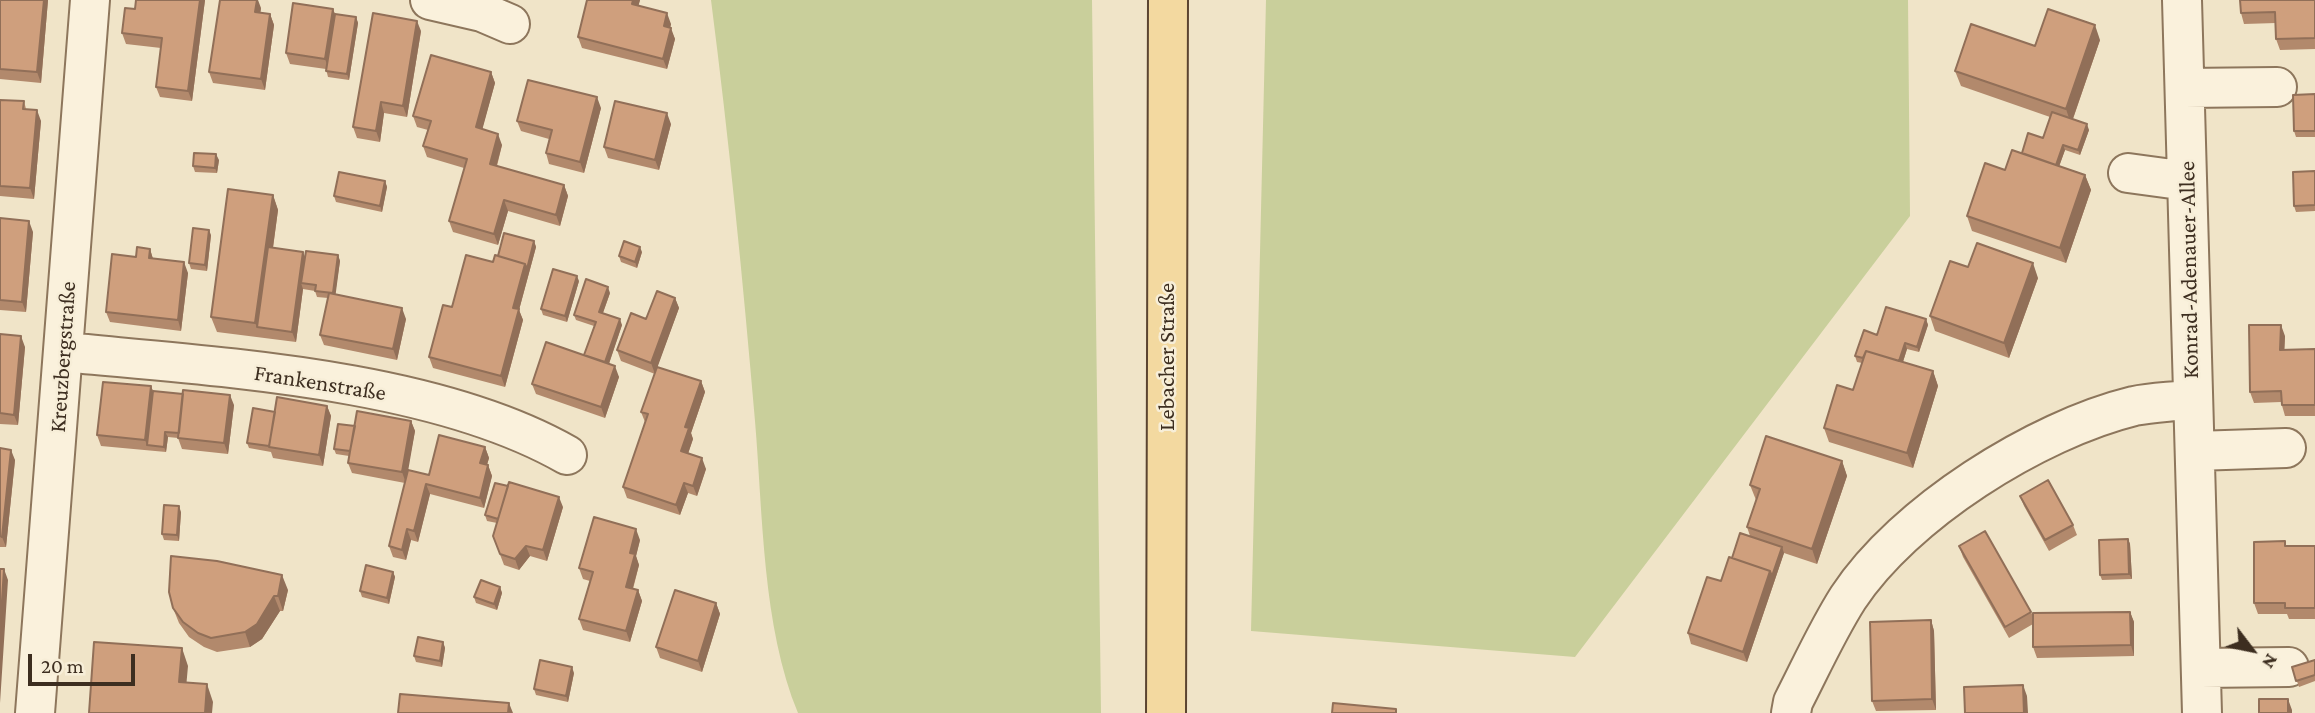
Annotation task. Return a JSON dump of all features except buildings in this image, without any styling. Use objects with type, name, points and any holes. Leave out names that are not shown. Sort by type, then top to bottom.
[{"type":"main road","name":"Lebacher Straße","points":[[1166,713],[1168,0]]},
{"type":"street","name":"Kreuzbergstraße","points":[[35,713],[90,0]]},
{"type":"street","points":[[430,0],[482,12],[510,24]]},
{"type":"street","name":"Konrad-Adenauer-Allee","points":[[2182,0],[2202,713]]},
{"type":"street","points":[[2185,89],[2277,87]]},
{"type":"street","points":[[2128,173],[2187,181]]},
{"type":"street","name":"Frankenstraße","points":[[64,352],[253,372],[404,397],[518,430],[568,455]]},
{"type":"street","points":[[1791,713],[1793,702],[1821,646],[1849,597],[1888,550],[1944,500],[2012,458],[2110,414],[2137,406],[2193,399]]},
{"type":"street","points":[[2195,451],[2286,448]]},
{"type":"street","points":[[2201,668],[2288,667]]},
{"type":"green space","points":[[711,0],[1092,0],[1101,713],[798,713],[777,644],[766,569],[741,263]]},
{"type":"green space","points":[[1266,0],[1908,0],[1910,216],[1575,657],[1251,631]]}]
